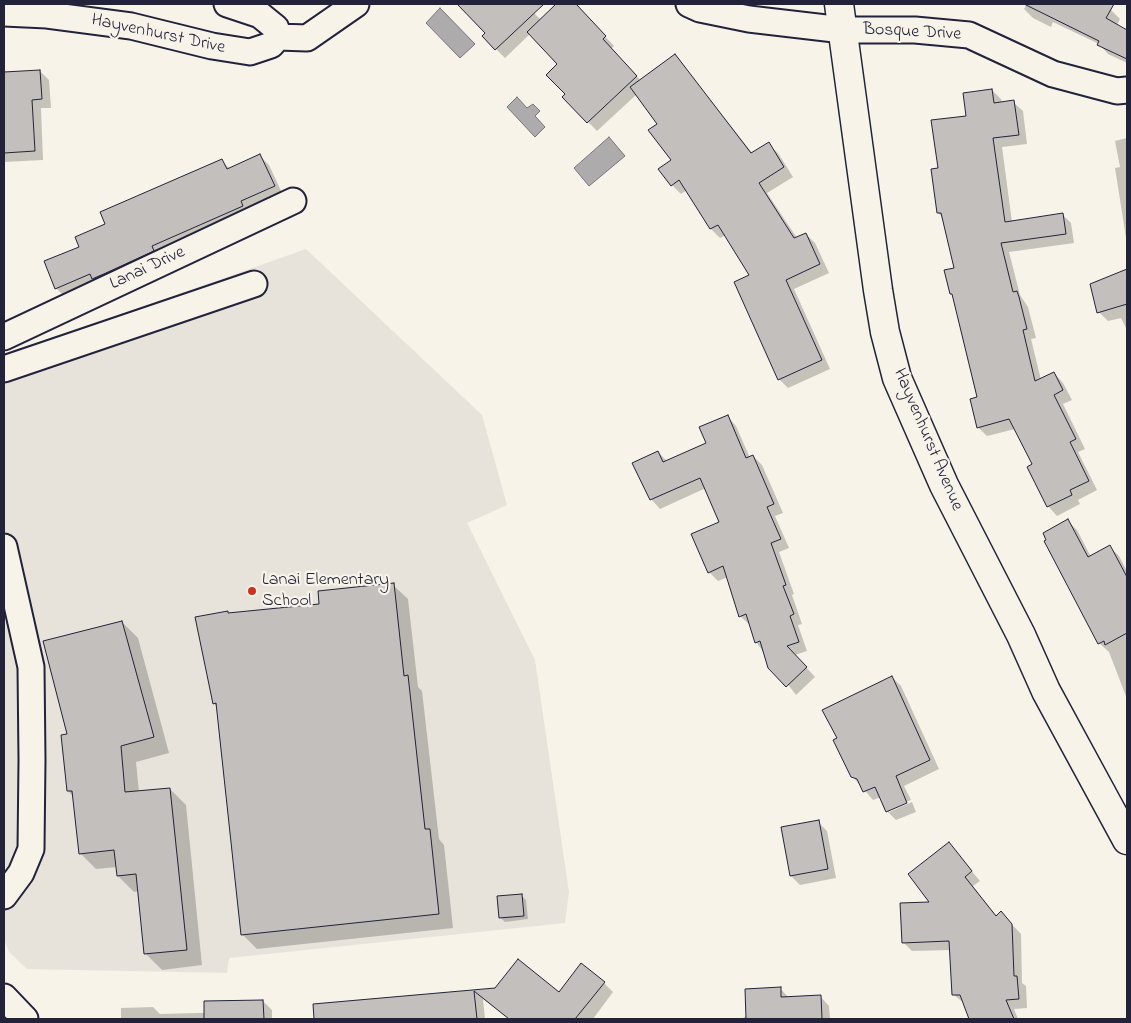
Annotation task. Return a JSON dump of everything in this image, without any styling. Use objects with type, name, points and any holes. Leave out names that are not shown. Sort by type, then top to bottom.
[{"type":"main road","name":"Hayvenhurst Avenue","points":[[841,17],[878,290],[885,332],[897,378],[944,485],[1021,635],[1046,691],[1127,840]]},
{"type":"street","points":[[227,4],[260,15],[276,28],[278,37],[307,38],[356,4]]},
{"type":"street","name":"Bosque Drive","points":[[690,4],[700,9],[749,19],[841,17],[915,30],[968,35],[1054,74],[1116,91],[1127,90]]},
{"type":"street","name":"Hayvenhurst Drive","points":[[4,13],[47,15],[131,26],[219,47],[250,52],[271,45],[278,37]]},
{"type":"street","name":"Lanai Drive","points":[[4,337],[293,201]]},
{"type":"street","points":[[4,369],[254,284]]},
{"type":"street","points":[[4,547],[31,668],[32,760],[31,849],[21,873],[4,896]]},
{"type":"street","points":[[4,997],[25,1019]]},
{"type":"shaded area","points":[[440,8],[475,44],[460,58],[426,23]]},
{"type":"shaded area","points":[[517,97],[527,108],[533,104],[540,111],[535,116],[545,127],[535,137],[507,107]]},
{"type":"shaded area","points":[[609,137],[625,156],[589,186],[574,168]]},
{"type":"shaded area","name":"Lanai Elementary School","points":[[306,249],[482,415],[507,505],[467,523],[535,660],[569,892],[565,923],[229,958],[227,973],[27,969],[9,952],[4,939],[4,356]]},
{"type":"building","points":[[457,4],[544,4],[495,50],[482,36],[485,33]]},
{"type":"building","points":[[556,4],[576,4],[606,36],[603,39],[637,76],[587,123],[562,97],[565,94],[546,75],[557,64],[527,32]]},
{"type":"building","points":[[1024,4],[1114,4],[1106,18],[1127,30],[1127,59],[1097,45],[1099,41]]},
{"type":"building","points":[[675,54],[751,153],[769,142],[784,167],[759,183],[794,238],[806,233],[820,264],[786,280],[822,360],[778,380],[734,282],[749,275],[718,225],[710,229],[679,180],[671,186],[658,169],[671,160],[648,130],[657,124],[630,87]]},
{"type":"building","points":[[40,70],[42,99],[32,100],[35,151],[4,153],[4,72]]},
{"type":"building","points":[[992,89],[994,103],[1014,100],[1019,135],[993,138],[1005,222],[1063,213],[1066,234],[1001,243],[1013,292],[1017,291],[1027,329],[1023,330],[1035,381],[1054,372],[1063,390],[1054,395],[1076,439],[1070,442],[1089,481],[1070,490],[1072,495],[1047,507],[1027,467],[1032,464],[1009,419],[977,428],[970,399],[977,397],[952,294],[950,294],[944,270],[954,268],[941,213],[937,213],[931,169],[938,168],[931,120],[966,116],[963,93]]},
{"type":"building","points":[[260,154],[275,186],[241,201],[243,206],[152,246],[154,251],[92,279],[90,274],[55,289],[44,261],[79,247],[75,237],[105,224],[100,212],[222,159],[227,169]]},
{"type":"building","points":[[1127,269],[1127,304],[1097,313],[1090,284]]},
{"type":"building","points":[[728,415],[746,458],[753,455],[774,504],[767,507],[781,539],[771,543],[786,585],[783,586],[794,614],[790,616],[799,642],[787,646],[807,667],[786,687],[768,668],[760,641],[755,643],[746,614],[739,617],[723,566],[708,573],[691,534],[719,522],[700,478],[650,500],[632,463],[658,451],[663,462],[706,443],[699,427]]},
{"type":"building","points":[[1068,519],[1088,557],[1110,545],[1127,577],[1127,633],[1105,645],[1104,641],[1098,644],[1044,541],[1046,540],[1043,533]]},
{"type":"building","points":[[394,583],[404,676],[408,675],[425,829],[430,829],[439,914],[241,935],[216,703],[213,704],[195,617],[228,611],[228,613],[319,604],[318,591]]},
{"type":"building","points":[[122,621],[154,737],[121,746],[125,792],[170,788],[187,950],[144,954],[136,874],[117,876],[114,850],[79,854],[72,791],[67,791],[61,735],[67,734],[43,641]]},
{"type":"building","points":[[892,676],[930,760],[896,776],[907,803],[886,812],[875,787],[863,792],[857,779],[851,777],[833,740],[837,738],[822,710]]},
{"type":"building","points":[[819,820],[828,869],[790,876],[781,827]]},
{"type":"building","points":[[949,842],[972,871],[965,877],[996,916],[1001,911],[1012,924],[1014,976],[1017,976],[1019,999],[1006,1000],[1014,1019],[969,1019],[960,995],[952,995],[949,941],[902,943],[900,903],[929,902],[908,874]]},
{"type":"building","points":[[522,894],[524,916],[499,918],[497,896]]},
{"type":"building","points":[[518,959],[559,992],[581,963],[605,982],[575,1019],[509,1019],[474,991],[477,1019],[314,1019],[313,1004],[495,988]]},
{"type":"building","points":[[781,987],[781,997],[821,995],[822,1019],[746,1019],[745,989]]},
{"type":"building","points":[[263,1000],[264,1019],[204,1019],[204,1001]]},
{"type":"place","name":"Lanai Elementary School","points":[[252,591]]}]
